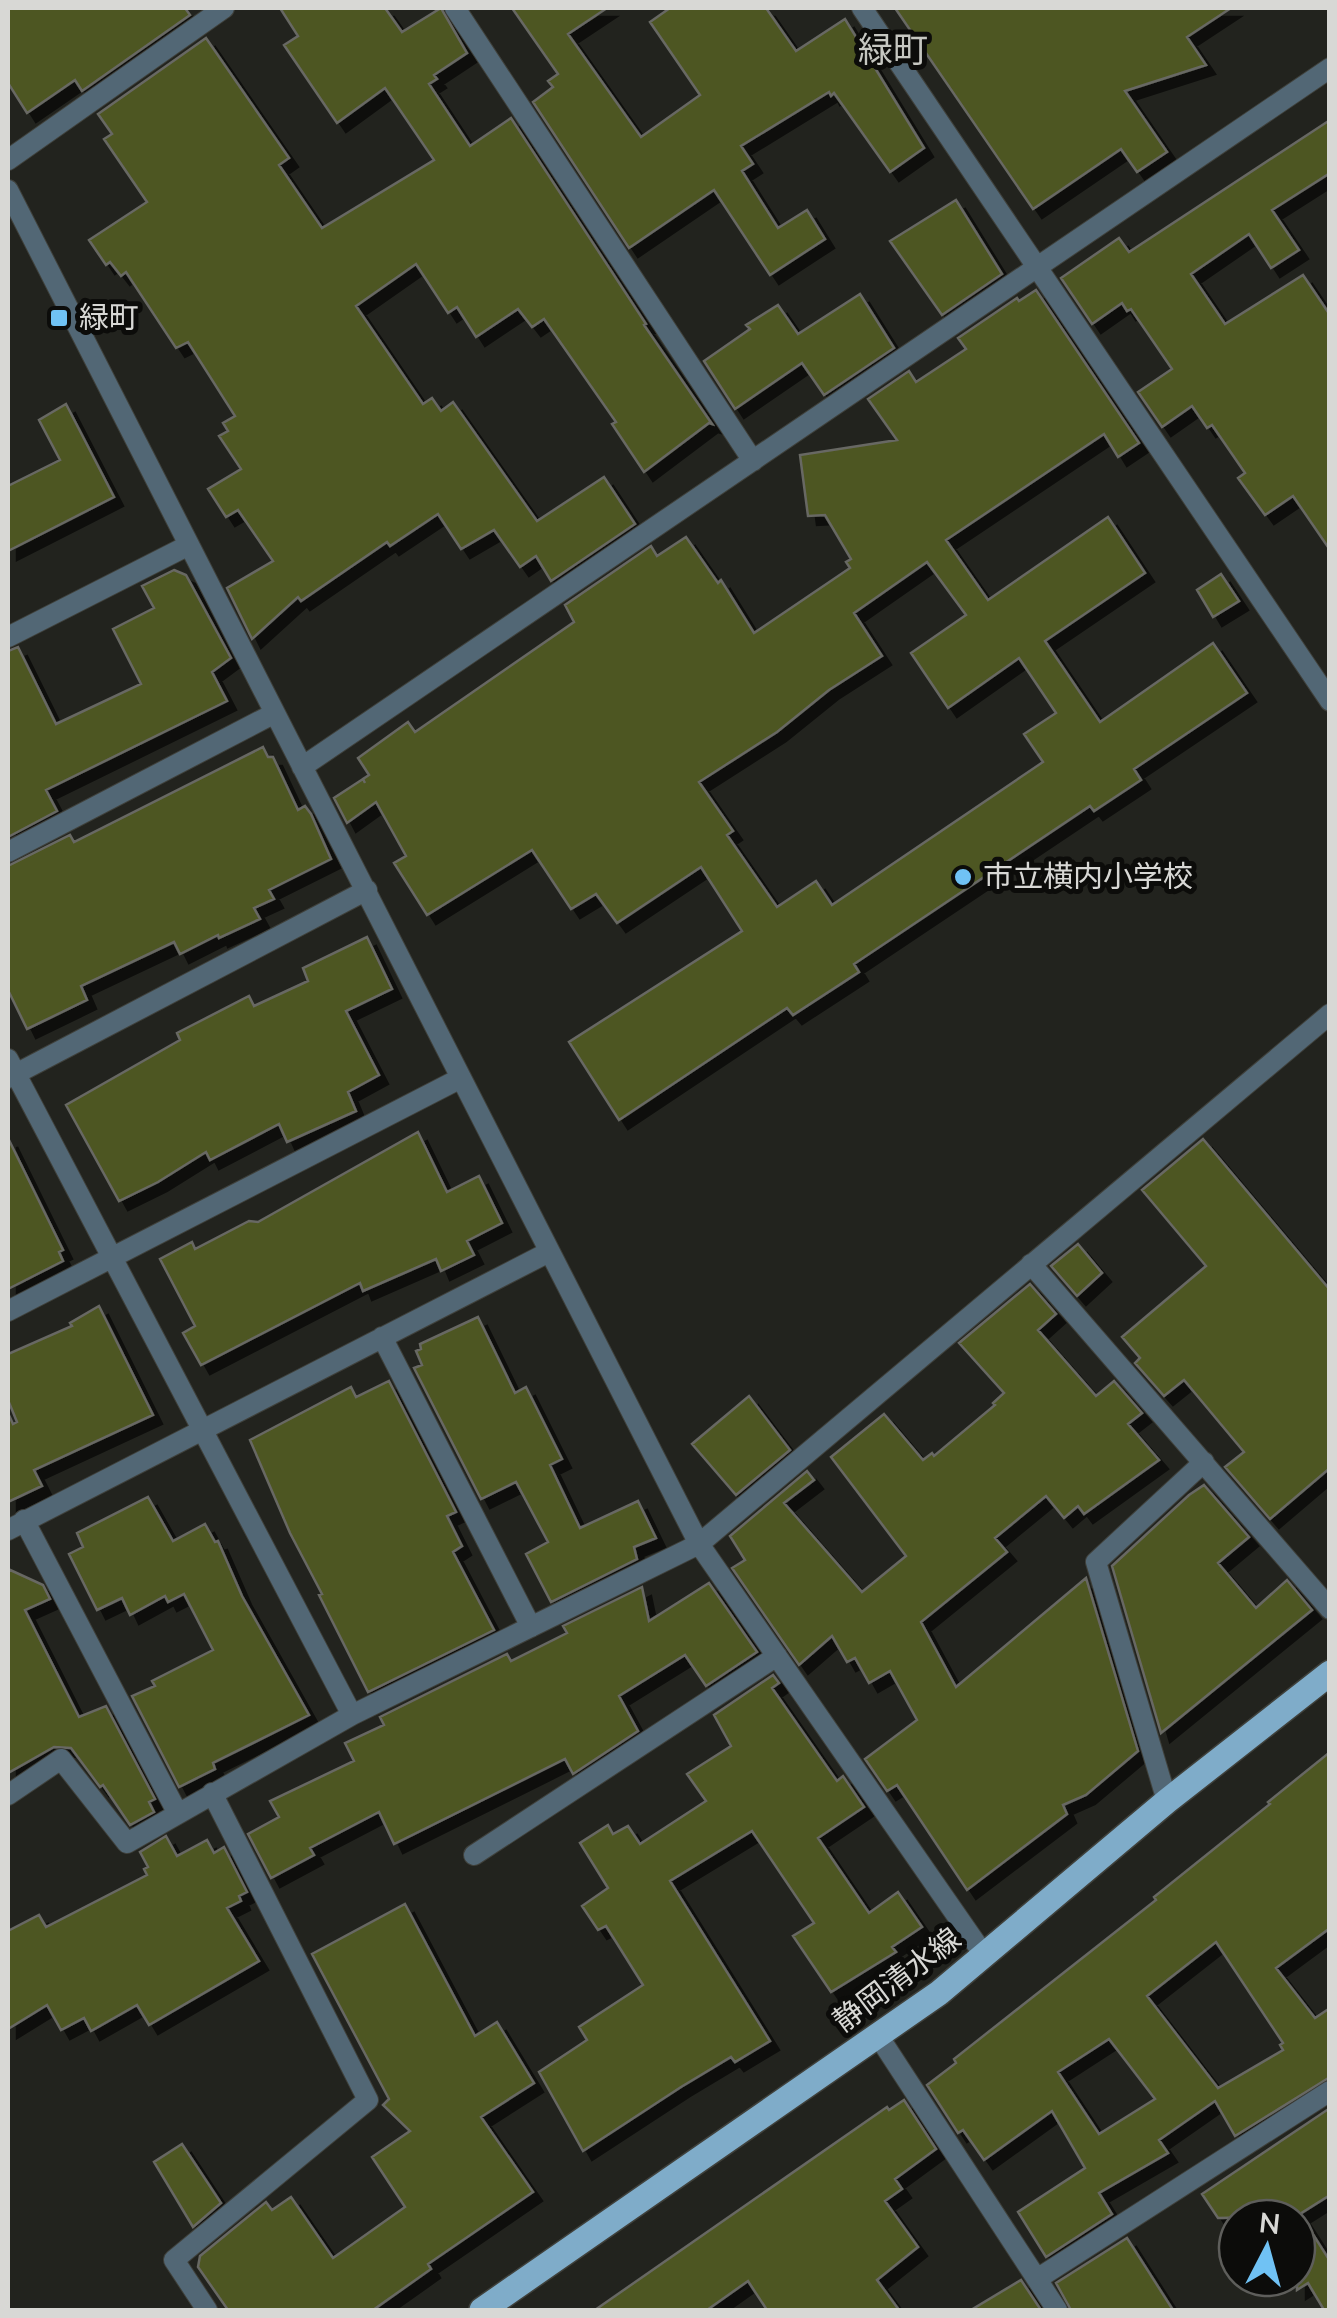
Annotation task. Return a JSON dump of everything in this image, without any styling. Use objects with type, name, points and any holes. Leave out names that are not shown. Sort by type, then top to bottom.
[{"type":"main road","name":"静岡清水線","points":[[482,2310],[879,2038],[1330,1674]]},
{"type":"street","points":[[8,160],[224,8]]},
{"type":"street","points":[[455,8],[753,461]]},
{"type":"street","points":[[862,8],[1330,701]]},
{"type":"street","points":[[302,767],[1330,68]]},
{"type":"street","points":[[8,190],[698,1544],[984,1955]]},
{"type":"street","points":[[8,612],[13,635],[188,544]]},
{"type":"street","points":[[8,852],[275,713]]},
{"type":"street","points":[[352,1714],[113,1257],[10,1070],[367,890]]},
{"type":"street","points":[[8,1795],[61,1759],[126,1843],[352,1714],[698,1544],[1330,1014]]},
{"type":"street","points":[[8,1311],[461,1078]]},
{"type":"street","points":[[177,1812],[16,1525],[550,1252]]},
{"type":"street","points":[[1031,1264],[1330,1609]]},
{"type":"street","points":[[382,1338],[531,1626]]},
{"type":"street","points":[[1168,1802],[1096,1562],[1204,1462]]},
{"type":"street","points":[[474,1855],[777,1656]]},
{"type":"street","points":[[207,2310],[174,2260],[368,2100],[212,1793]]},
{"type":"street","points":[[879,2038],[1057,2310]]},
{"type":"street","points":[[1037,2279],[1330,2091]]},
{"type":"building","points":[[8,8],[185,8],[190,15],[82,91],[75,80],[27,113],[8,83]]},
{"type":"building","points":[[280,8],[385,8],[402,32],[441,8],[467,53],[434,75],[437,79],[429,84],[470,146],[511,118],[712,424],[644,472],[612,424],[616,422],[544,319],[532,327],[518,309],[476,337],[457,307],[448,313],[416,264],[356,306],[423,404],[432,398],[441,411],[453,402],[537,521],[604,477],[635,524],[551,581],[536,556],[520,567],[494,530],[461,549],[438,514],[390,546],[387,542],[301,601],[298,597],[252,639],[227,588],[273,561],[238,510],[226,517],[208,489],[241,469],[219,436],[228,431],[223,423],[235,416],[188,342],[176,348],[126,272],[121,276],[110,262],[106,265],[89,240],[147,202],[104,139],[112,134],[98,114],[206,38],[289,158],[279,165],[322,228],[434,160],[385,88],[337,123],[284,45],[298,36]]},
{"type":"building","points":[[512,8],[607,8],[568,34],[641,137],[700,95],[650,22],[670,8],[766,8],[796,51],[845,19],[924,148],[890,172],[834,93],[831,96],[829,92],[741,146],[753,164],[742,171],[778,228],[807,210],[825,239],[770,275],[714,190],[629,248],[533,102],[553,87],[548,81],[558,74]]},
{"type":"building","points":[[895,8],[1231,8],[1187,37],[1206,65],[1125,91],[1167,152],[1137,172],[1121,149],[1033,209]]},
{"type":"building","points":[[1330,120],[1330,173],[1272,210],[1299,250],[1271,268],[1249,234],[1191,274],[1225,324],[1303,275],[1330,315],[1330,550],[1293,496],[1265,515],[1238,478],[1245,473],[1212,425],[1207,428],[1192,406],[1162,427],[1138,392],[1172,369],[1131,309],[1127,311],[1122,303],[1092,324],[1061,278],[1119,238],[1129,252]]},
{"type":"building","points":[[956,200],[1002,274],[942,315],[890,241]]},
{"type":"building","points":[[1036,290],[1139,443],[1118,457],[1104,434],[946,540],[988,600],[1108,517],[1145,573],[1045,641],[1100,722],[1213,643],[1247,693],[1134,769],[1141,780],[1094,811],[1090,806],[854,964],[859,972],[793,1015],[787,1008],[619,1120],[569,1042],[742,931],[701,867],[617,923],[596,894],[571,909],[532,850],[427,915],[394,863],[406,856],[376,802],[347,823],[334,798],[369,775],[358,758],[408,722],[415,732],[574,622],[565,605],[651,546],[657,556],[686,537],[718,583],[721,580],[754,633],[850,568],[846,562],[851,559],[825,515],[808,516],[800,455],[897,440],[868,399],[909,371],[916,382],[966,349],[958,338],[1017,298],[1019,301]],"holes":[[[927,562],[966,615],[911,653],[948,708],[1019,658],[1056,713],[1024,734],[1043,762],[832,905],[816,881],[777,907],[727,835],[733,831],[699,782],[777,732],[829,690],[882,656],[854,613]]]},
{"type":"building","points":[[860,294],[894,348],[824,395],[802,363],[735,409],[704,361],[750,329],[746,325],[778,305],[798,334]]},
{"type":"building","points":[[66,404],[114,497],[8,551],[8,486],[60,460],[39,420]]},
{"type":"building","points":[[174,570],[186,575],[231,658],[212,672],[227,701],[46,790],[57,811],[8,837],[8,651],[18,647],[56,724],[141,684],[113,629],[154,608],[142,586]]},
{"type":"building","points":[[1221,574],[1239,601],[1213,617],[1197,590]]},
{"type":"building","points":[[263,747],[268,757],[273,757],[298,810],[305,806],[311,814],[331,859],[269,890],[274,899],[254,908],[260,919],[180,954],[174,942],[81,986],[87,1000],[27,1029],[8,990],[8,866],[70,835],[74,842]]},
{"type":"building","points":[[367,937],[392,989],[346,1011],[379,1075],[348,1092],[356,1111],[287,1142],[279,1124],[210,1160],[206,1152],[119,1201],[66,1105],[180,1040],[177,1033],[249,996],[254,1006],[308,981],[303,968]]},
{"type":"building","points":[[418,1132],[447,1192],[479,1176],[502,1223],[467,1241],[474,1255],[441,1271],[436,1259],[363,1291],[360,1283],[201,1365],[183,1333],[195,1326],[160,1259],[192,1242],[195,1249],[249,1221],[258,1222]]},
{"type":"building","points":[[8,1138],[63,1250],[59,1252],[63,1261],[8,1289]]},
{"type":"building","points":[[1203,1139],[1330,1290],[1330,1468],[1270,1519],[1225,1467],[1244,1452],[1184,1380],[1164,1396],[1135,1363],[1140,1358],[1122,1337],[1206,1266],[1142,1190]]},
{"type":"building","points":[[1078,1244],[1102,1273],[1077,1296],[1051,1266]]},
{"type":"building","points":[[1030,1284],[1056,1314],[1038,1330],[1096,1396],[1114,1381],[1142,1413],[1128,1424],[1159,1460],[1084,1514],[1078,1506],[1064,1518],[1046,1496],[995,1538],[1007,1552],[921,1622],[956,1687],[1086,1578],[1138,1751],[1086,1795],[1063,1805],[1067,1814],[967,1890],[897,1785],[887,1791],[865,1759],[917,1720],[890,1671],[869,1683],[855,1658],[847,1662],[832,1636],[799,1665],[732,1568],[745,1560],[730,1536],[807,1471],[814,1480],[784,1503],[862,1592],[906,1556],[831,1457],[884,1414],[923,1460],[932,1453],[934,1456],[995,1405],[1004,1393],[959,1343]]},
{"type":"building","points":[[99,1306],[153,1415],[34,1470],[42,1486],[8,1502],[8,1413],[13,1424],[17,1422],[8,1400],[8,1354],[72,1326],[70,1323]]},
{"type":"building","points":[[478,1317],[515,1393],[526,1387],[562,1459],[550,1465],[580,1528],[638,1501],[656,1538],[634,1547],[637,1559],[551,1602],[526,1554],[548,1542],[516,1482],[481,1499],[414,1368],[422,1365],[416,1351],[421,1349],[420,1344]]},
{"type":"building","points":[[389,1381],[456,1512],[447,1516],[462,1546],[453,1552],[494,1630],[368,1692],[319,1595],[322,1594],[290,1533],[250,1440],[351,1387],[356,1397]]},
{"type":"building","points":[[749,1396],[790,1450],[736,1495],[692,1444]]},
{"type":"building","points":[[1204,1485],[1249,1537],[1218,1563],[1256,1608],[1287,1580],[1312,1610],[1161,1733],[1112,1566]]},
{"type":"building","points":[[148,1497],[173,1541],[205,1524],[218,1541],[242,1596],[309,1715],[213,1763],[215,1769],[179,1787],[132,1696],[155,1686],[152,1681],[213,1650],[184,1594],[168,1602],[165,1596],[130,1615],[122,1598],[97,1610],[69,1554],[83,1547],[77,1533]]},
{"type":"building","points":[[8,1569],[43,1585],[50,1599],[25,1610],[79,1717],[106,1706],[155,1799],[149,1802],[154,1812],[130,1825],[71,1748],[54,1747],[8,1773]]},
{"type":"building","points":[[709,1583],[757,1652],[706,1686],[685,1655],[619,1696],[638,1731],[573,1774],[565,1759],[394,1844],[379,1812],[310,1848],[314,1855],[271,1878],[248,1834],[279,1817],[270,1801],[354,1761],[345,1743],[384,1725],[380,1717],[507,1654],[511,1661],[567,1633],[563,1626],[642,1587],[649,1621]]},
{"type":"building","points":[[773,1675],[779,1683],[772,1688],[837,1781],[843,1776],[864,1807],[818,1838],[869,1913],[898,1892],[922,1927],[892,1947],[896,1952],[831,1992],[793,1936],[814,1923],[752,1831],[670,1881],[770,2041],[735,2062],[731,2057],[583,2151],[539,2072],[587,2040],[579,2027],[643,1985],[606,1926],[598,1930],[582,1906],[608,1888],[580,1843],[608,1825],[613,1834],[628,1826],[640,1844],[706,1801],[687,1774],[731,1746],[714,1715]]},
{"type":"building","points":[[1330,1752],[1330,1928],[1276,1968],[1315,2018],[1330,2008],[1330,2077],[1235,2136],[1215,2101],[1159,2140],[1168,2153],[1099,2193],[1112,2214],[1046,2257],[1018,2212],[1085,2168],[1052,2111],[984,2160],[963,2130],[958,2133],[927,2085],[956,2063],[954,2059],[1156,1900],[1154,1897]],"holes":[[[1216,1942],[1283,2043],[1283,2050],[1218,2088],[1147,1996]],[[1109,2039],[1155,2099],[1099,2134],[1058,2072]]]},
{"type":"building","points":[[166,1836],[177,1856],[207,1840],[214,1853],[224,1847],[247,1892],[239,1896],[241,1901],[227,1908],[259,1961],[149,2025],[137,2005],[91,2031],[84,2018],[61,2030],[47,2005],[8,2029],[8,1931],[39,1915],[46,1927],[147,1875],[144,1869],[148,1867],[140,1852]]},
{"type":"building","points":[[405,1904],[475,2036],[497,2022],[534,2083],[481,2117],[533,2192],[428,2264],[431,2269],[373,2310],[228,2310],[198,2267],[200,2256],[266,2202],[272,2210],[291,2197],[333,2258],[405,2207],[372,2157],[410,2131],[383,2105],[389,2099],[312,1954]]},
{"type":"building","points":[[904,2100],[936,2149],[895,2179],[902,2189],[885,2201],[918,2247],[877,2280],[899,2310],[767,2310],[748,2281],[707,2310],[595,2310],[887,2107],[889,2110]]},
{"type":"building","points":[[1330,2108],[1330,2195],[1317,2203],[1317,2198],[1217,2198],[1217,2216],[1202,2194]]},
{"type":"building","points":[[182,2144],[221,2203],[193,2227],[154,2162]]},
{"type":"building","points":[[1127,2238],[1173,2310],[1071,2310],[1056,2283]]},
{"type":"building","points":[[1317,2241],[1330,2261],[1330,2310],[1324,2310],[1317,2298]]},
{"type":"building","points":[[1021,2280],[1041,2310],[971,2310]]},
{"type":"place","name":"緑町","points":[[59,318]]},
{"type":"place","name":"市立横内小学校","points":[[963,877]]},
{"type":"district","name":"緑町","points":[[893,50]]}]
